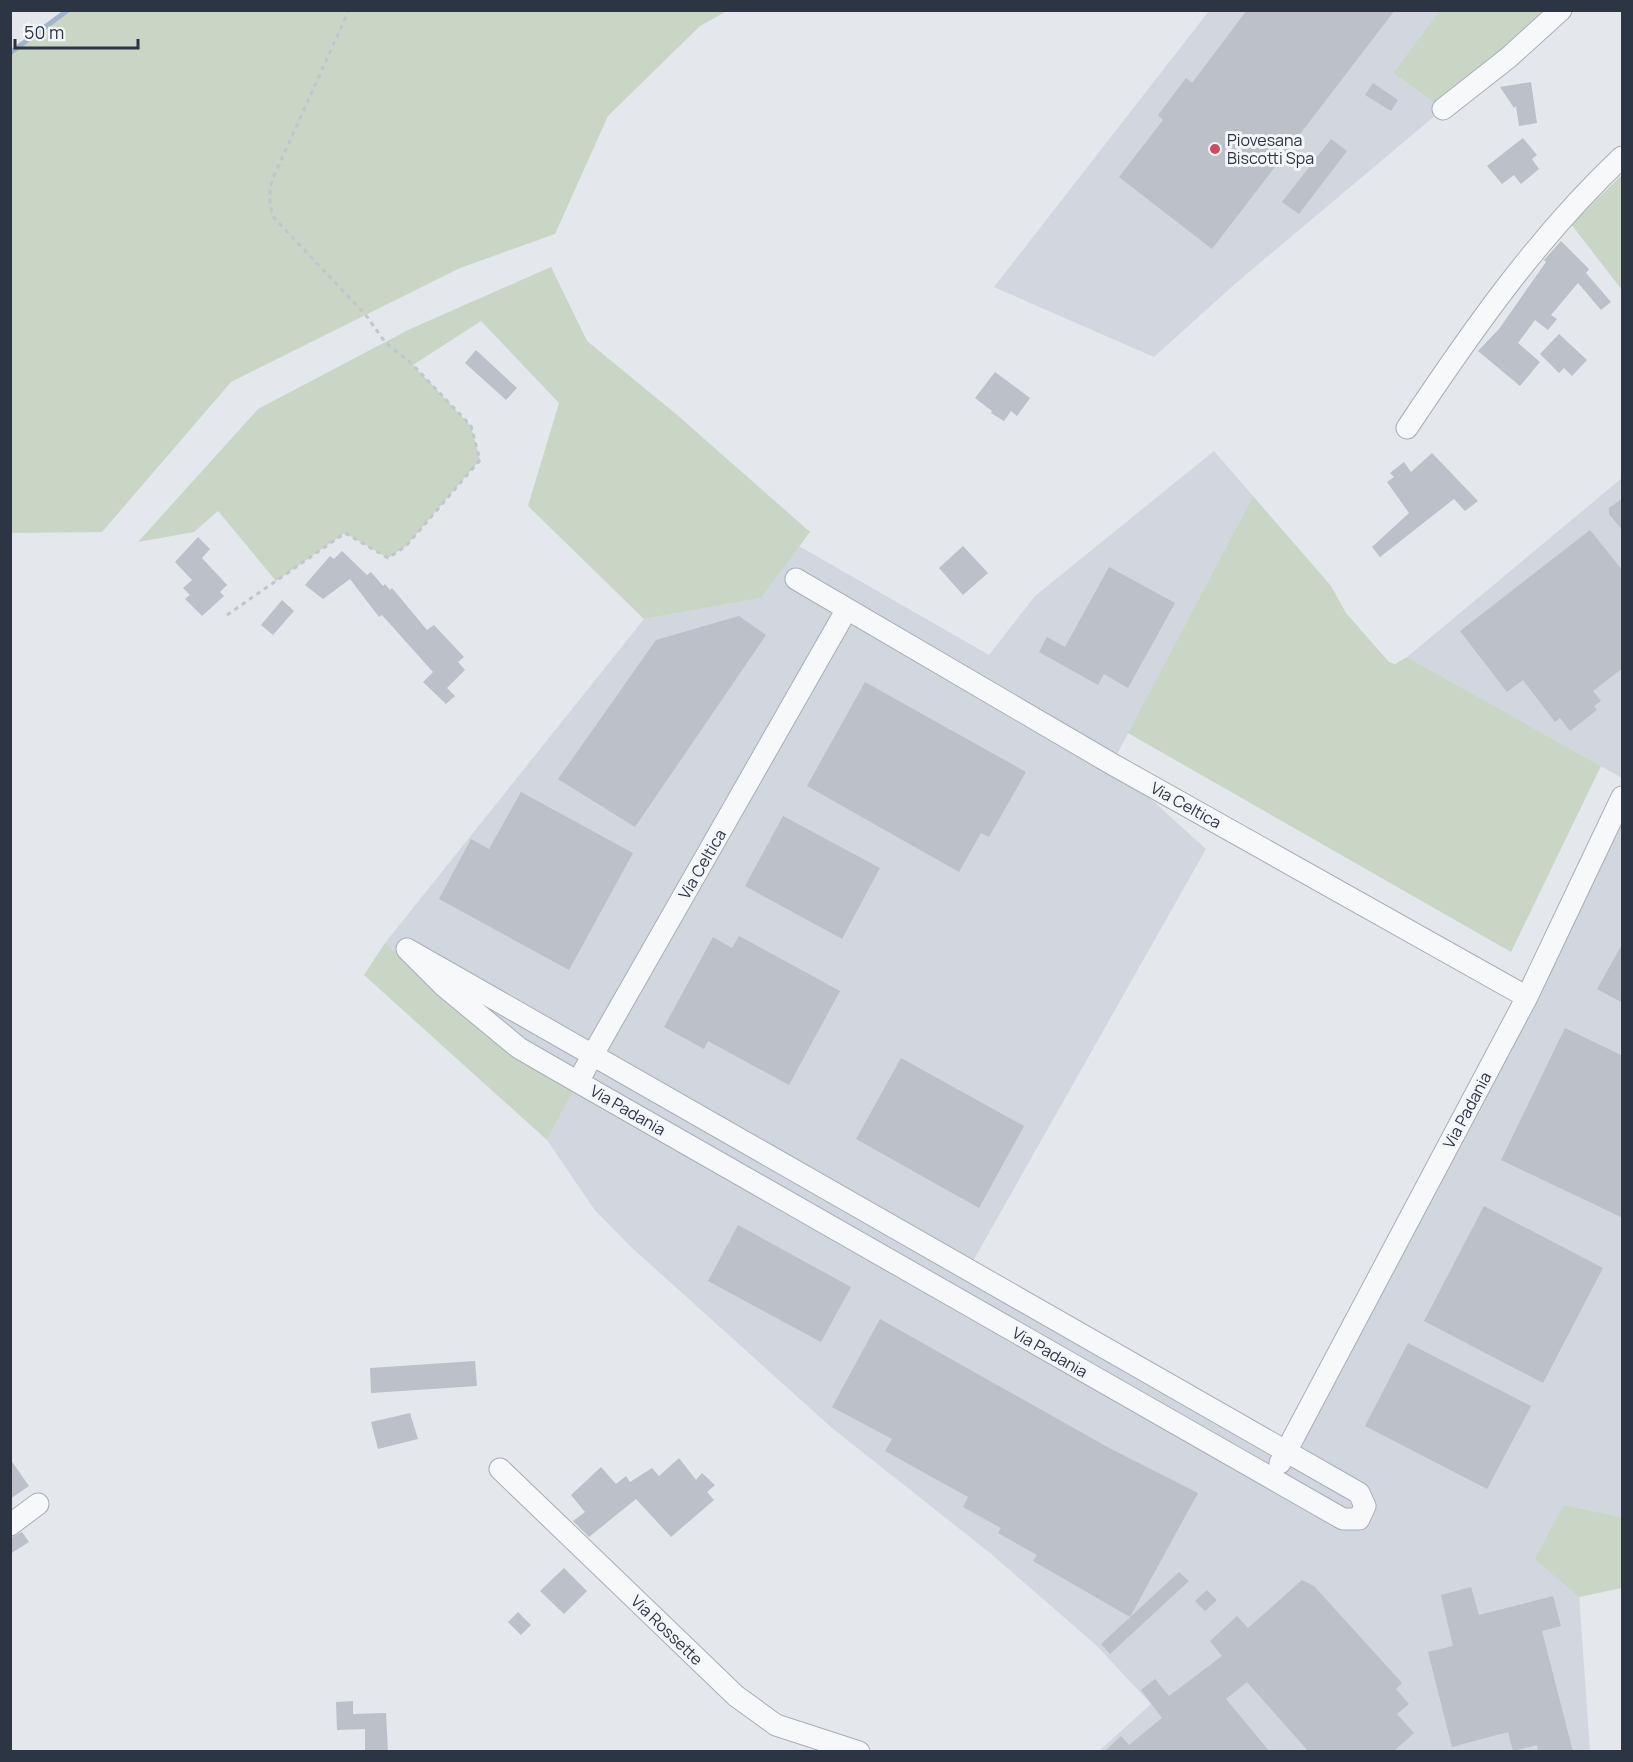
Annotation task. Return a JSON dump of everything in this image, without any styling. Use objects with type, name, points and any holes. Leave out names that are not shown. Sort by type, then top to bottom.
[{"type":"street","points":[[1443,109],[1508,58],[1561,10]]},
{"type":"street","points":[[1407,428],[1465,342],[1536,251],[1564,216],[1623,157]]},
{"type":"street","name":"Via Celtica","points":[[796,579],[1112,764],[1527,997]]},
{"type":"street","name":"Via Celtica","points":[[592,1056],[848,609]]},
{"type":"street","name":"Via Padania","points":[[1272,1478],[1527,997],[1623,797]]},
{"type":"street","points":[[578,1082],[519,1048],[445,987],[402,945],[592,1056]]},
{"type":"street","name":"Via Padania","points":[[592,1056],[1359,1493],[1365,1506],[1359,1519],[1343,1518],[578,1082],[592,1056]]},
{"type":"street","points":[[889,1260],[904,1234]]},
{"type":"street","name":"Via Rossette","points":[[500,1469],[736,1696],[776,1725],[859,1752]]},
{"type":"street","points":[[10,1526],[38,1504]]},
{"type":"path","points":[[227,615],[345,533],[388,558],[406,546],[480,460],[471,426],[413,364],[385,342],[365,314],[274,219],[271,211],[269,195],[273,178],[349,10]]},
{"type":"shaded area","points":[[1209,11],[1439,11],[1393,73],[1443,109],[1236,283],[1154,357],[994,287]]},
{"type":"shaded area","points":[[1214,451],[1253,496],[1112,764],[1206,849],[968,1270],[1286,1451],[1622,797],[1622,1517],[1564,1505],[1578,1580],[1590,1751],[1099,1751],[1151,1704],[1097,1646],[990,1553],[832,1428],[630,1246],[594,1209],[547,1140],[578,1082],[505,1046],[385,943],[644,619],[761,598],[799,546],[989,655],[1035,596]]},
{"type":"shaded area","points":[[1622,478],[1622,778],[1407,657]]},
{"type":"green space","points":[[64,11],[727,11],[700,26],[608,116],[555,234],[460,268],[231,382],[102,532],[11,533],[11,52]]},
{"type":"green space","points":[[1439,11],[1561,11],[1443,109],[1393,73]]},
{"type":"green space","points":[[1622,175],[1622,290],[1571,224]]},
{"type":"green space","points":[[551,267],[587,341],[676,414],[810,532],[761,598],[644,619],[528,506],[559,403],[481,321],[413,365],[471,426],[480,460],[406,546],[388,558],[345,533],[276,581],[218,511],[194,532],[138,542],[258,409],[410,329]]},
{"type":"green space","points":[[1253,496],[1331,586],[1346,613],[1389,662],[1395,664],[1407,657],[1601,766],[1511,952],[1128,733]]},
{"type":"green space","points":[[385,943],[505,1046],[578,1082],[547,1140],[364,975]]},
{"type":"green space","points":[[1564,1505],[1622,1517],[1622,1588],[1579,1597],[1535,1559]]},
{"type":"building","name":"Piovesana Biscotti Spa","points":[[1247,10],[1395,10],[1212,249],[1119,177],[1163,120],[1158,115],[1186,78],[1192,83]]},
{"type":"building","points":[[1531,82],[1537,123],[1519,126],[1516,106],[1514,108],[1500,87]]},
{"type":"building","points":[[1373,83],[1398,100],[1391,111],[1365,95]]},
{"type":"building","points":[[1523,138],[1537,155],[1532,159],[1539,169],[1521,184],[1514,175],[1502,184],[1487,166]]},
{"type":"building","points":[[1331,139],[1347,151],[1299,214],[1282,202]]},
{"type":"building","points":[[1561,241],[1589,269],[1586,273],[1611,302],[1601,310],[1578,283],[1551,315],[1557,319],[1548,330],[1535,320],[1518,343],[1540,362],[1520,386],[1478,351],[1499,329],[1546,262],[1544,260]]},
{"type":"building","points":[[1559,334],[1587,360],[1572,376],[1564,368],[1559,373],[1540,354]]},
{"type":"building","points":[[476,350],[517,388],[506,400],[465,363]]},
{"type":"building","points":[[995,372],[1030,398],[1017,416],[1011,411],[1004,421],[991,413],[992,411],[975,398]]},
{"type":"building","points":[[1432,453],[1478,501],[1465,511],[1454,499],[1380,557],[1372,547],[1409,513],[1387,482],[1394,477],[1390,473],[1404,462],[1411,472]]},
{"type":"building","points":[[1623,498],[1623,531],[1609,514],[1609,508]]},
{"type":"building","points":[[1590,530],[1623,571],[1623,668],[1593,691],[1601,701],[1594,706],[1597,710],[1570,731],[1560,718],[1555,722],[1523,680],[1507,692],[1460,631]]},
{"type":"building","points":[[198,537],[210,549],[202,558],[227,585],[220,592],[224,596],[202,616],[185,599],[190,595],[183,588],[192,580],[175,562]]},
{"type":"building","points":[[963,546],[988,573],[963,595],[939,568]]},
{"type":"building","points":[[342,551],[367,575],[371,572],[383,586],[385,584],[390,590],[392,588],[427,630],[434,625],[464,657],[458,662],[465,670],[447,688],[455,696],[446,704],[423,682],[433,672],[382,615],[379,617],[350,579],[323,599],[305,585],[330,556],[334,559]]},
{"type":"building","points":[[1109,567],[1175,603],[1128,688],[1104,674],[1098,685],[1039,652],[1047,637],[1065,647]]},
{"type":"building","points":[[282,600],[294,611],[273,635],[261,625]]},
{"type":"building","points":[[739,616],[766,635],[635,827],[558,779],[656,640]]},
{"type":"building","points":[[865,682],[1026,772],[989,837],[981,833],[959,872],[807,786]]},
{"type":"building","points":[[521,792],[633,853],[569,970],[439,899],[471,839],[489,849]]},
{"type":"building","points":[[783,816],[880,868],[842,939],[745,886]]},
{"type":"building","points":[[739,936],[840,991],[789,1085],[708,1041],[704,1049],[664,1027],[713,937],[732,948]]},
{"type":"building","points":[[1623,943],[1623,1003],[1597,989]]},
{"type":"building","points":[[1565,1028],[1623,1056],[1623,1218],[1501,1160]]},
{"type":"building","points":[[901,1058],[1024,1126],[979,1208],[856,1139]]},
{"type":"building","points":[[1484,1206],[1603,1268],[1543,1383],[1424,1321]]},
{"type":"building","points":[[738,1225],[851,1287],[821,1342],[708,1281]]},
{"type":"building","points":[[880,1319],[1111,1449],[1198,1493],[1130,1617],[1033,1561],[1037,1555],[998,1533],[1001,1528],[963,1507],[968,1497],[885,1451],[892,1439],[832,1407]]},
{"type":"building","points":[[1408,1343],[1531,1406],[1487,1489],[1365,1426]]},
{"type":"building","points":[[475,1361],[477,1386],[371,1393],[370,1368]]},
{"type":"building","points":[[410,1413],[418,1439],[378,1449],[371,1422]]},
{"type":"building","points":[[679,1458],[696,1480],[702,1473],[715,1485],[707,1492],[714,1500],[671,1537],[636,1499],[589,1537],[573,1521],[585,1512],[571,1495],[601,1467],[616,1484],[626,1476],[630,1482],[652,1468],[659,1476]]},
{"type":"building","points":[[10,1459],[29,1486],[10,1499]]},
{"type":"building","points":[[22,1532],[29,1542],[10,1554],[10,1538]]},
{"type":"building","points":[[564,1568],[587,1591],[564,1614],[540,1591]]},
{"type":"building","points":[[1179,1572],[1189,1581],[1110,1654],[1101,1644]]},
{"type":"building","points":[[1302,1580],[1314,1586],[1402,1683],[1396,1689],[1409,1704],[1397,1714],[1414,1733],[1393,1752],[1309,1752],[1247,1682],[1226,1699],[1270,1752],[1104,1752],[1121,1736],[1129,1745],[1162,1718],[1141,1690],[1155,1679],[1169,1696],[1222,1656],[1210,1641],[1237,1616],[1248,1628]]},
{"type":"building","points":[[1471,1587],[1479,1615],[1553,1596],[1561,1626],[1542,1631],[1573,1752],[1538,1752],[1537,1745],[1513,1751],[1508,1732],[1452,1747],[1428,1652],[1453,1646],[1441,1595]]},
{"type":"building","points":[[1207,1590],[1217,1600],[1205,1611],[1195,1601]]},
{"type":"building","points":[[518,1612],[531,1625],[521,1635],[508,1622]]},
{"type":"building","points":[[353,1701],[353,1714],[386,1713],[388,1752],[365,1752],[365,1729],[337,1730],[336,1702]]},
{"type":"waterway","points":[[10,53],[68,10]]},
{"type":"place","name":"Piovesana Biscotti Spa","points":[[1215,149]]}]
